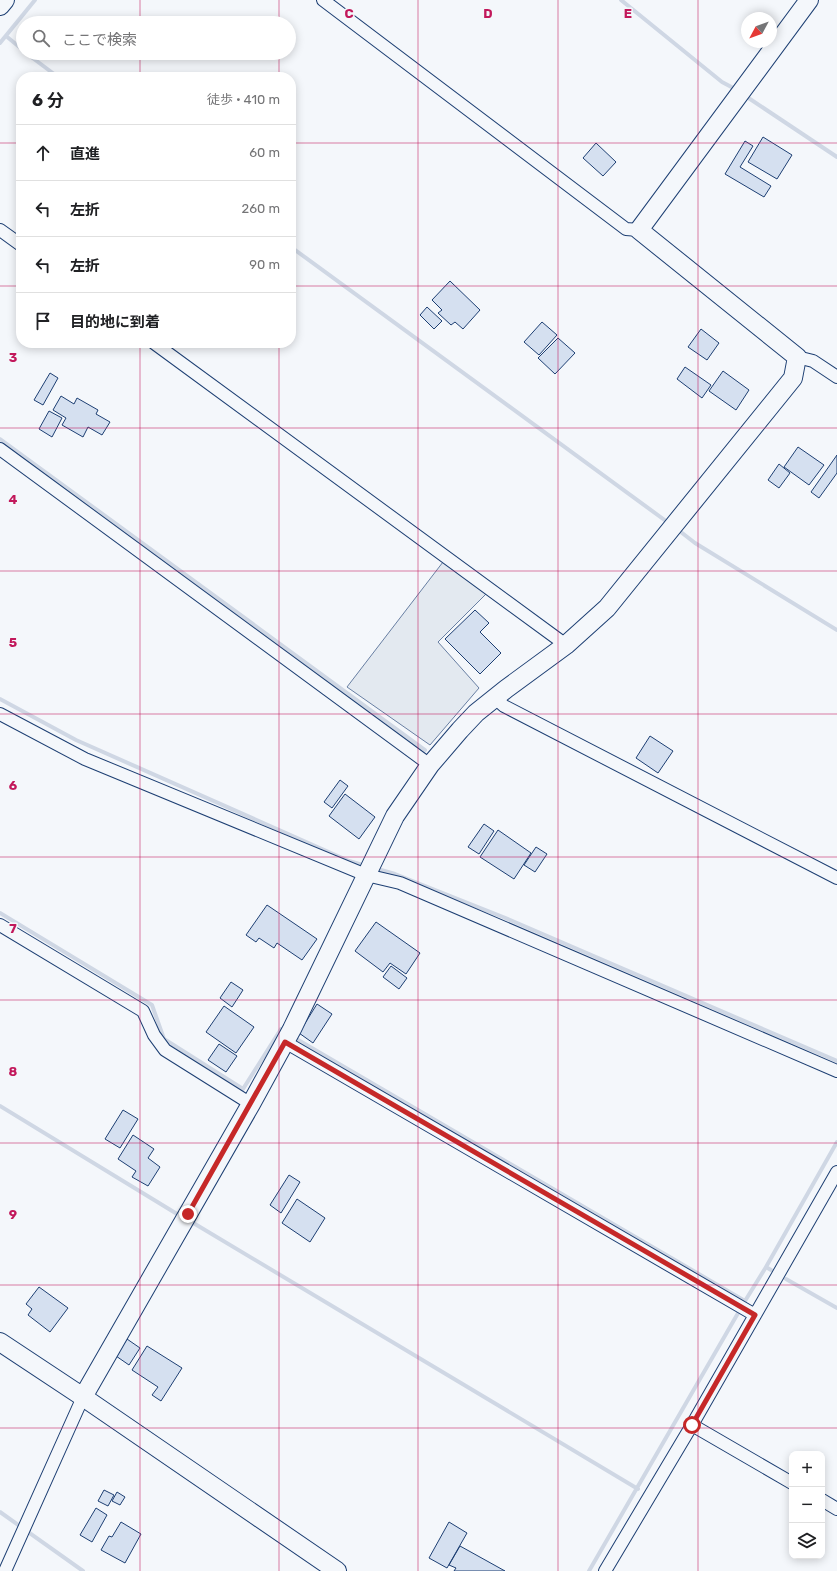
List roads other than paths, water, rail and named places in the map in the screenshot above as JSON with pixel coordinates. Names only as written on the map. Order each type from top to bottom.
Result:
[{"type":"street","points":[[0,6],[5,0]]},
{"type":"street","points":[[323,0],[626,229],[639,230],[797,357],[812,361],[837,377]]},
{"type":"street","points":[[639,230],[809,0]]},
{"type":"street","points":[[0,230],[16,241]]},
{"type":"street","points":[[161,348],[566,645]]},
{"type":"street","points":[[5,1571],[84,1398],[288,1037],[395,816],[430,765],[476,713],[566,645],[607,608],[793,378],[797,357]]},
{"type":"street","points":[[0,449],[430,765]]},
{"type":"street","points":[[494,698],[504,706],[837,878]]},
{"type":"street","points":[[0,714],[85,759],[369,869],[837,1071]]},
{"type":"street","points":[[0,925],[143,1011],[154,1035],[165,1050],[251,1104]]},
{"type":"street","points":[[288,1037],[746,1309]]},
{"type":"street","points":[[605,1571],[692,1425],[746,1309],[837,1172]]},
{"type":"street","points":[[0,1342],[337,1571]]},
{"type":"street","points":[[692,1425],[789,1481]]},
{"type":"street","points":[[825,1502],[837,1509]]},
{"type":"waterway","points":[[22,16],[35,0]]},
{"type":"waterway","points":[[621,0],[722,82],[737,90]]},
{"type":"waterway","points":[[0,43],[16,23]]},
{"type":"waterway","points":[[6,36],[16,44]]},
{"type":"waterway","points":[[35,60],[51,72]]},
{"type":"waterway","points":[[744,95],[837,157]]},
{"type":"waterway","points":[[296,251],[670,524]]},
{"type":"waterway","points":[[0,439],[425,750]]},
{"type":"waterway","points":[[677,529],[695,543],[837,630]]},
{"type":"waterway","points":[[0,699],[76,740],[349,861],[366,866]]},
{"type":"waterway","points":[[374,868],[395,874],[503,917],[837,1061]]},
{"type":"waterway","points":[[0,913],[152,1005],[164,1039],[243,1089],[281,1029],[285,1032]]},
{"type":"waterway","points":[[293,1037],[745,1301],[766,1267],[771,1270]]},
{"type":"waterway","points":[[0,1106],[182,1217]]},
{"type":"waterway","points":[[766,1267],[837,1142]]},
{"type":"waterway","points":[[190,1221],[638,1489]]},
{"type":"waterway","points":[[786,1279],[837,1308]]},
{"type":"waterway","points":[[589,1571],[741,1308]]},
{"type":"waterway","points":[[0,1512],[83,1571]]}]
